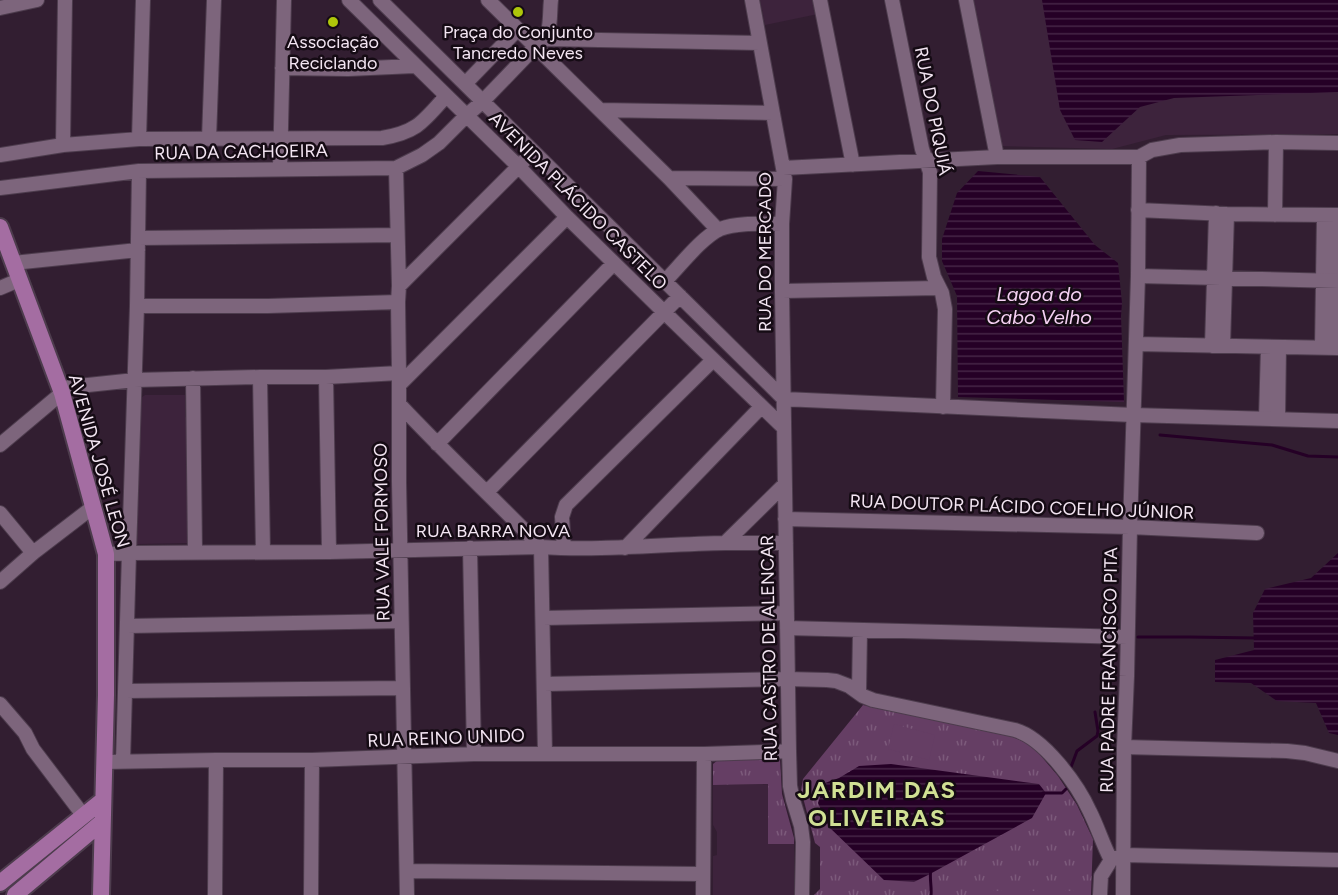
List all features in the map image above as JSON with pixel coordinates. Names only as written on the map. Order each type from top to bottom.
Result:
[{"type":"main road","name":"AVENIDA JOSÉ LEON","points":[[0,226],[62,393],[106,554],[107,632],[101,895]]},
{"type":"main road","points":[[0,883],[103,800]]},
{"type":"main road","points":[[15,895],[102,822]]},
{"type":"street","points":[[0,8],[38,0]]},
{"type":"street","points":[[63,145],[65,0]]},
{"type":"street","points":[[139,139],[143,0]]},
{"type":"street","points":[[209,139],[214,0]]},
{"type":"street","points":[[280,167],[284,0]]},
{"type":"street","name":"AVENIDA PLÁCIDO CASTELO","points":[[349,0],[414,66],[519,166],[663,312],[783,427]]},
{"type":"street","name":"AVENIDA PLÁCIDO CASTELO","points":[[380,0],[783,399]]},
{"type":"street","points":[[488,0],[530,38],[718,230]]},
{"type":"street","points":[[473,93],[530,38],[550,0]]},
{"type":"street","name":"RUA DO MERCADO","points":[[752,0],[784,174],[783,399]]},
{"type":"street","points":[[820,0],[853,165]]},
{"type":"street","name":"RUA DO PIQUIÁ","points":[[892,0],[921,149],[930,172],[929,257],[934,277],[942,293],[945,309],[943,406]]},
{"type":"street","points":[[966,0],[997,157]]},
{"type":"street","points":[[473,93],[530,38],[760,43]]},
{"type":"street","points":[[282,68],[348,69],[414,66]]},
{"type":"street","name":"RUA DA CACHOEIRA","points":[[0,188],[139,171],[280,167],[396,168],[430,151],[440,143],[464,114],[473,93]]},
{"type":"street","name":"RUA DA CACHOEIRA","points":[[0,155],[63,145],[139,139],[280,142],[382,138],[410,131],[448,98]]},
{"type":"street","points":[[600,110],[773,112]]},
{"type":"street","points":[[1275,215],[1276,142]]},
{"type":"street","points":[[669,178],[784,174],[853,165],[925,160],[997,157],[1139,158],[1152,150],[1180,145],[1338,143]]},
{"type":"street","points":[[399,286],[533,151]]},
{"type":"street","name":"RUA PADRE FRANCISCO PITA","points":[[1123,895],[1118,858],[1127,676],[1139,158]]},
{"type":"street","name":"RUA VALE FORMOSO","points":[[396,168],[407,895]]},
{"type":"street","points":[[123,761],[139,171]]},
{"type":"street","points":[[1136,344],[1331,348],[1332,282],[1332,215],[1221,214],[1138,210]]},
{"type":"street","points":[[1218,346],[1221,214]]},
{"type":"street","points":[[0,445],[69,387],[135,380],[193,378],[399,379],[567,217]]},
{"type":"street","points":[[665,281],[706,239],[718,230],[734,226],[782,224]]},
{"type":"street","points":[[13,263],[138,244],[397,235]]},
{"type":"street","points":[[437,444],[615,263]]},
{"type":"street","points":[[1137,276],[1332,282]]},
{"type":"street","points":[[0,288],[19,280]]},
{"type":"street","points":[[782,291],[938,288]]},
{"type":"street","points":[[487,492],[680,296]]},
{"type":"street","points":[[137,306],[268,306],[398,302]]},
{"type":"street","points":[[1272,418],[1273,347]]},
{"type":"street","points":[[564,548],[562,517],[566,505],[717,364],[736,352]]},
{"type":"street","points":[[260,377],[263,552]]},
{"type":"street","points":[[326,377],[329,552]]},
{"type":"street","points":[[193,378],[195,552]]},
{"type":"street","points":[[783,399],[1133,415],[1338,421]]},
{"type":"street","name":"RUA CASTRO DE ALENCAR","points":[[783,399],[790,786],[803,842],[802,895]]},
{"type":"street","points":[[400,405],[541,547],[545,754]]},
{"type":"street","points":[[625,548],[761,407]]},
{"type":"street","points":[[725,543],[785,484]]},
{"type":"street","points":[[0,582],[93,507]]},
{"type":"street","points":[[0,513],[33,554]]},
{"type":"street","name":"RUA DOUTOR PLÁCIDO COELHO JÚNIOR","points":[[785,519],[1257,532]]},
{"type":"street","name":"RUA BARRA NOVA","points":[[106,554],[541,547],[625,548],[725,543],[786,543]]},
{"type":"street","points":[[470,549],[474,754]]},
{"type":"street","points":[[543,618],[787,613]]},
{"type":"street","points":[[127,626],[402,621]]},
{"type":"street","points":[[787,628],[1127,637]]},
{"type":"street","points":[[859,693],[860,630]]},
{"type":"street","points":[[544,684],[787,679],[836,681],[849,686],[863,696],[884,703],[1021,732],[1033,738],[1068,776],[1092,814],[1106,850],[1118,858],[1338,860]]},
{"type":"street","points":[[124,691],[403,688]]},
{"type":"street","points":[[0,704],[25,734],[33,749],[83,815]]},
{"type":"street","points":[[1124,747],[1287,751],[1338,761]]},
{"type":"street","name":"RUA REINO UNIDO","points":[[104,762],[405,758],[474,754],[704,754],[789,751]]},
{"type":"street","points":[[703,895],[704,754]]},
{"type":"street","points":[[215,895],[216,760]]},
{"type":"street","points":[[311,895],[312,760]]},
{"type":"street","name":"RUA PADRE FRANCISCO PITA","points":[[1100,895],[1101,876],[1118,858]]},
{"type":"street","points":[[407,871],[703,874]]},
{"type":"shaded area","points":[[760,0],[815,0],[818,14],[765,25]]},
{"type":"shaded area","points":[[973,0],[1338,0],[1338,134],[1166,135],[1112,149],[998,146]]},
{"type":"shaded area","points":[[145,395],[185,395],[185,417],[188,418],[188,543],[137,544],[140,400]]},
{"type":"shaded area","points":[[769,784],[768,843],[794,844],[794,895],[713,895],[713,856],[717,855],[717,832],[713,825],[713,785]]},
{"type":"green space","points":[[863,705],[1013,737],[1035,749],[1058,776],[1077,805],[1093,839],[1091,895],[814,895],[820,889],[820,847],[815,843],[801,790],[803,779]]},
{"type":"green space","points":[[894,724],[935,735],[929,760],[888,749]]},
{"type":"green space","points":[[780,759],[782,794],[794,844],[768,844],[768,784],[713,785],[713,764],[718,760]]},
{"type":"green space","points":[[972,891],[1081,891],[1081,895],[972,895]]},
{"type":"water","points":[[1042,0],[1338,0],[1338,92],[1174,98],[1140,107],[1102,142],[1075,140],[1060,110]]},
{"type":"water","name":"Lagoa do Cabo Velho","points":[[978,171],[1040,177],[1095,245],[1118,263],[1122,303],[1124,402],[958,397],[957,296],[942,261],[942,239],[957,193]]},
{"type":"water","points":[[1338,553],[1338,735],[1329,733],[1316,703],[1277,701],[1251,683],[1215,682],[1215,660],[1254,650],[1253,613],[1265,589],[1311,578]]},
{"type":"water","points":[[891,764],[1039,784],[1046,793],[1032,818],[930,874],[914,882],[884,880],[829,827],[818,803],[825,783],[859,766]]},
{"type":"waterway","points":[[1160,435],[1272,445],[1308,456],[1338,457]]},
{"type":"waterway","points":[[1138,637],[1256,638]]},
{"type":"waterway","points":[[1071,767],[1077,751],[1097,736],[1095,712]]},
{"type":"waterway","points":[[1043,793],[1062,793],[1066,789]]},
{"type":"waterway","points":[[931,870],[931,895]]},
{"type":"place","name":"Praça do Conjunto Tancredo Neves","points":[[518,12]]},
{"type":"place","name":"Associação Reciclando","points":[[333,22]]},
{"type":"district","name":"JARDIM DAS OLIVEIRAS","points":[[877,804]]}]
